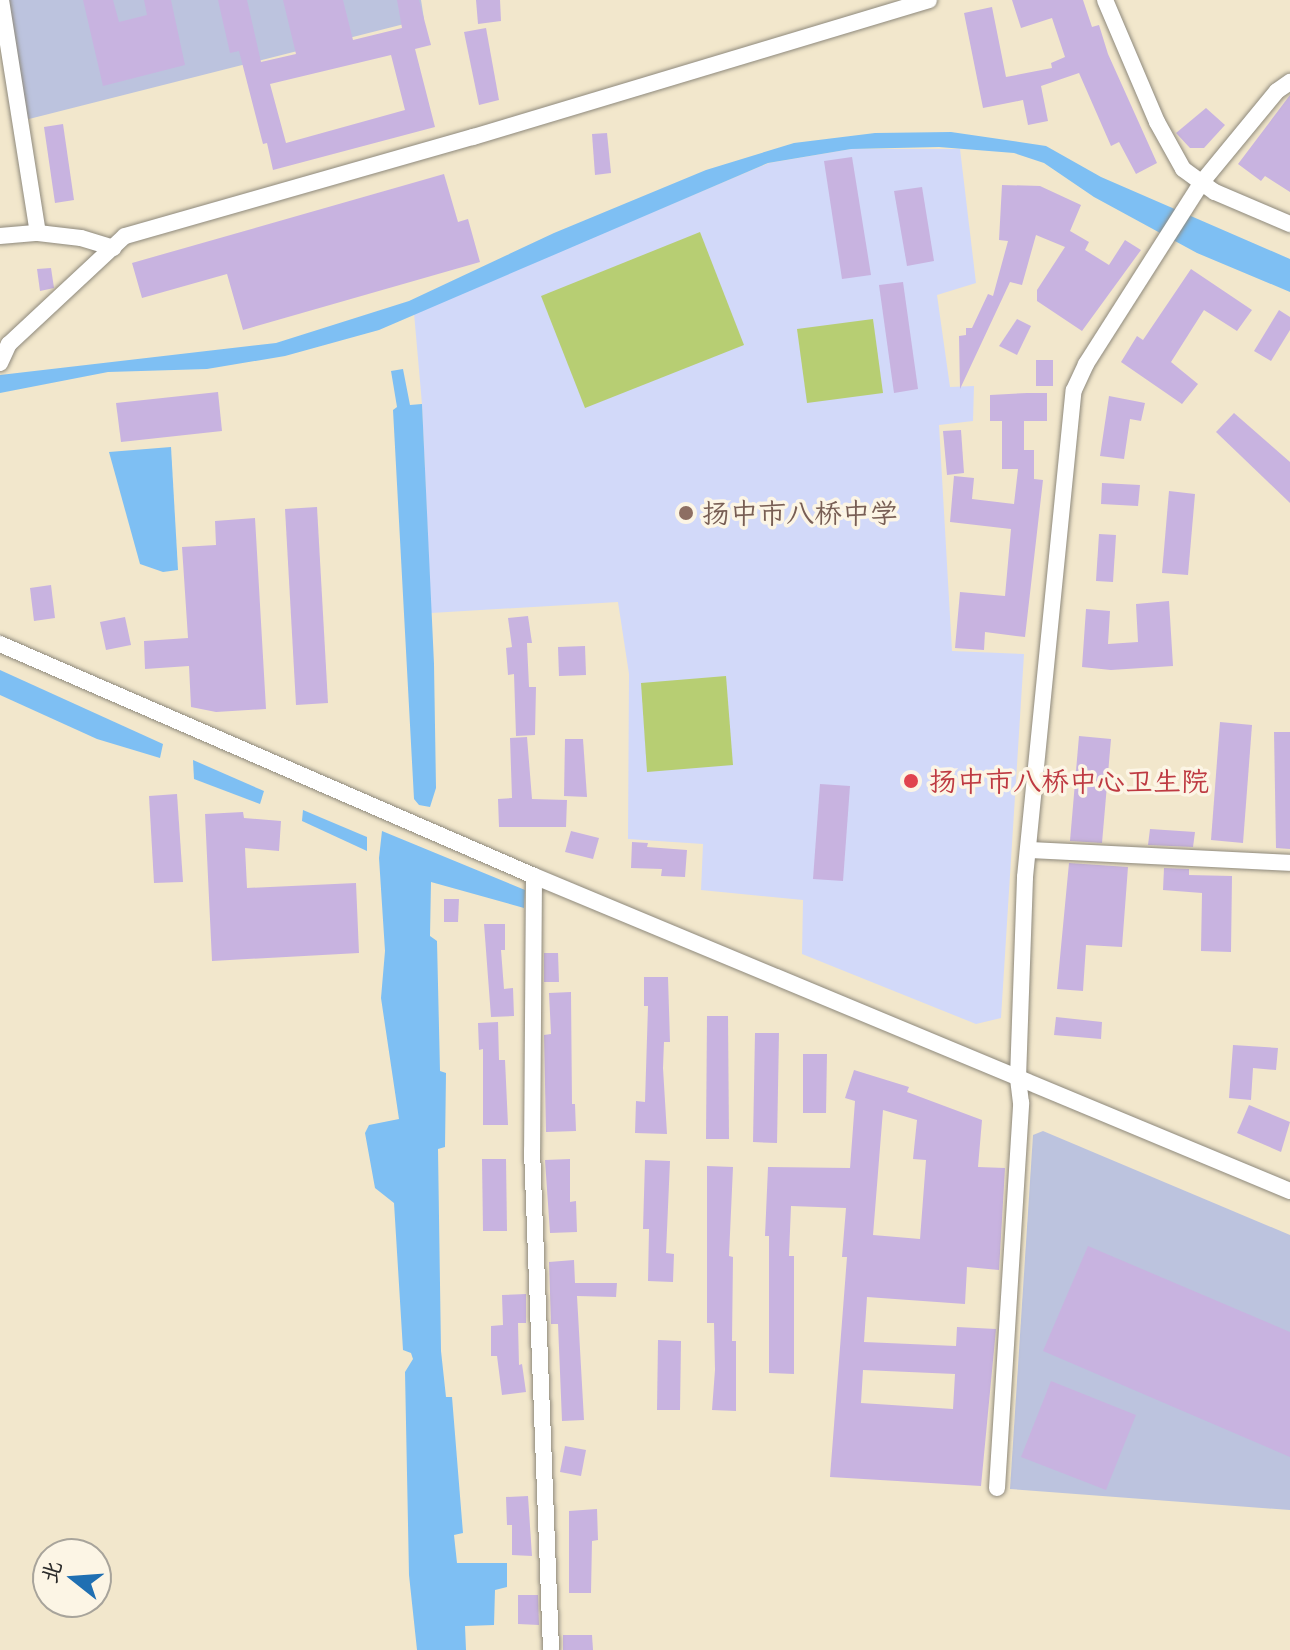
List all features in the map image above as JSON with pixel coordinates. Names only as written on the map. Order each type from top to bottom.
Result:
[{"type":"street","points":[[1,0],[38,233]]},
{"type":"street","points":[[0,363],[9,344],[125,236],[473,137],[929,0]]},
{"type":"street","points":[[1105,0],[1157,122],[1183,169],[1215,192],[1290,224]]},
{"type":"street","points":[[997,1488],[1021,1103],[1018,1078],[1028,850],[1074,390],[1202,182],[1277,91],[1290,82]]},
{"type":"street","points":[[0,236],[38,233],[81,238],[114,248]]},
{"type":"street","points":[[0,644],[534,876],[1290,1191]]},
{"type":"street","points":[[1028,850],[1290,863]]},
{"type":"street","points":[[534,876],[532,1150],[551,1650]]},
{"type":"shaded area","points":[[5,0],[421,0],[424,19],[29,119],[22,114]]},
{"type":"shaded area","name":"扬中市八桥中学","points":[[851,149],[960,149],[976,283],[937,295],[950,387],[974,386],[973,421],[939,425],[952,651],[1024,654],[1001,1018],[976,1024],[802,954],[803,900],[701,890],[703,844],[628,839],[629,674],[618,602],[431,613],[422,404],[414,313],[769,163]]},
{"type":"shaded area","points":[[1043,1131],[1290,1235],[1290,1510],[1010,1489],[1033,1135]]},
{"type":"green space","points":[[700,232],[744,345],[585,408],[541,296]]},
{"type":"green space","points":[[873,319],[883,393],[807,403],[797,329]]},
{"type":"green space","points":[[726,676],[733,765],[647,772],[641,683]]},
{"type":"water","points":[[951,132],[1046,146],[1101,177],[1290,259],[1290,292],[1197,253],[1094,197],[1044,163],[1014,153],[939,147],[851,149],[768,163],[379,330],[285,356],[207,369],[108,372],[0,393],[0,375],[276,343],[409,301],[554,233],[706,170],[794,143],[875,133]]},
{"type":"water","points":[[403,369],[410,405],[422,404],[434,664],[436,788],[430,807],[419,805],[414,799],[393,410],[397,407],[391,371]]},
{"type":"water","points":[[171,447],[178,570],[163,572],[140,564],[109,452]]},
{"type":"water","points":[[0,670],[163,744],[160,758],[97,739],[0,695]]},
{"type":"water","points":[[193,760],[264,791],[260,804],[194,779]]},
{"type":"water","points":[[303,810],[367,837],[367,851],[302,821]]},
{"type":"water","points":[[382,831],[525,890],[524,908],[431,882],[430,936],[437,941],[440,1071],[446,1073],[445,1147],[438,1149],[441,1351],[446,1397],[452,1397],[463,1533],[454,1535],[457,1563],[507,1563],[507,1587],[495,1590],[494,1625],[465,1626],[466,1650],[417,1650],[409,1575],[405,1372],[413,1359],[411,1353],[403,1350],[394,1203],[375,1188],[365,1133],[369,1125],[399,1119],[381,998],[385,951],[379,858]]},
{"type":"building","points":[[83,0],[113,0],[119,22],[147,15],[144,0],[171,0],[185,65],[103,86]]},
{"type":"building","points":[[218,0],[247,0],[261,62],[296,54],[283,0],[343,0],[353,40],[402,28],[397,0],[419,0],[431,45],[415,49],[435,127],[273,170],[267,143],[263,144],[239,51],[230,53]],"holes":[[[391,55],[405,110],[286,143],[270,84]]]},
{"type":"building","points":[[476,0],[500,0],[501,21],[478,24]]},
{"type":"building","points":[[1012,0],[1083,0],[1092,27],[1099,25],[1108,54],[1157,163],[1136,174],[1119,142],[1111,146],[1079,73],[1041,86],[1048,121],[1028,125],[1023,100],[983,108],[964,13],[992,7],[1006,77],[1052,68],[1051,63],[1065,57],[1052,18],[1021,28]]},
{"type":"building","points":[[486,28],[499,100],[479,105],[464,32]]},
{"type":"building","points":[[1290,95],[1290,192],[1265,176],[1261,181],[1238,164]]},
{"type":"building","points":[[1206,108],[1225,125],[1204,148],[1190,148],[1176,133]]},
{"type":"building","points":[[63,124],[74,200],[55,203],[44,127]]},
{"type":"building","points":[[607,133],[611,173],[595,175],[592,134]]},
{"type":"building","points":[[852,157],[871,275],[842,279],[824,161]]},
{"type":"building","points":[[444,174],[458,222],[468,219],[480,262],[243,330],[227,274],[142,298],[132,263]]},
{"type":"building","points":[[1002,185],[1040,186],[1081,205],[1070,231],[1089,242],[1085,250],[1109,265],[1125,240],[1141,250],[1082,331],[1037,301],[1037,290],[1065,247],[1036,235],[1022,285],[1010,282],[960,389],[959,336],[966,335],[966,328],[972,328],[988,294],[993,296],[1008,241],[999,240]]},
{"type":"building","points":[[922,187],[934,261],[907,266],[894,191]]},
{"type":"building","points":[[51,268],[54,288],[40,291],[37,269]]},
{"type":"building","points":[[1191,269],[1252,310],[1237,331],[1204,310],[1171,362],[1198,384],[1182,404],[1121,362],[1137,336],[1143,340]]},
{"type":"building","points":[[903,282],[918,389],[894,393],[879,285]]},
{"type":"building","points":[[1279,310],[1290,317],[1290,330],[1271,361],[1254,351]]},
{"type":"building","points":[[1017,319],[1031,326],[1017,355],[999,346]]},
{"type":"building","points":[[1036,360],[1053,360],[1053,386],[1036,386]]},
{"type":"building","points":[[218,392],[222,431],[121,442],[116,403]]},
{"type":"building","points":[[1047,393],[1047,421],[1024,421],[1024,450],[1034,450],[1034,479],[1043,480],[1025,637],[985,632],[984,650],[955,648],[960,592],[1005,596],[1011,529],[950,522],[954,476],[974,478],[972,499],[1014,504],[1018,469],[1002,469],[1002,421],[990,421],[990,395]]},
{"type":"building","points":[[1109,396],[1145,403],[1141,421],[1130,419],[1124,459],[1100,456]]},
{"type":"building","points":[[1234,413],[1290,462],[1290,503],[1216,432]]},
{"type":"building","points":[[961,430],[964,473],[947,475],[943,431]]},
{"type":"building","points":[[1102,483],[1140,485],[1138,506],[1101,504]]},
{"type":"building","points":[[1169,491],[1195,494],[1188,575],[1162,573]]},
{"type":"building","points":[[317,507],[328,703],[296,705],[285,509]]},
{"type":"building","points":[[255,518],[266,709],[216,712],[191,707],[189,666],[145,669],[144,641],[188,638],[182,547],[216,545],[215,521]]},
{"type":"building","points":[[1099,534],[1116,535],[1113,582],[1096,581]]},
{"type":"building","points":[[51,585],[55,618],[34,621],[30,588]]},
{"type":"building","points":[[1169,601],[1173,666],[1111,670],[1082,667],[1086,609],[1110,611],[1108,644],[1138,642],[1136,604]]},
{"type":"building","points":[[528,616],[532,643],[527,643],[529,687],[536,687],[535,735],[516,736],[514,674],[508,675],[506,648],[512,647],[508,618]]},
{"type":"building","points":[[125,617],[131,645],[106,650],[100,622]]},
{"type":"building","points":[[585,646],[586,675],[559,676],[558,647]]},
{"type":"building","points":[[1220,722],[1252,725],[1243,843],[1211,840]]},
{"type":"building","points":[[1274,732],[1290,732],[1290,849],[1276,848]]},
{"type":"building","points":[[1079,736],[1111,739],[1102,843],[1070,841]]},
{"type":"building","points":[[527,737],[532,799],[567,800],[566,827],[499,827],[498,799],[512,798],[510,738]]},
{"type":"building","points":[[565,739],[583,739],[587,797],[564,796]]},
{"type":"building","points":[[820,784],[850,786],[843,881],[813,879]]},
{"type":"building","points":[[177,794],[183,882],[154,883],[149,796]]},
{"type":"building","points":[[243,812],[244,818],[281,821],[279,851],[245,848],[247,888],[356,883],[359,953],[212,961],[205,814]]},
{"type":"building","points":[[1150,829],[1195,832],[1193,847],[1148,845]]},
{"type":"building","points":[[571,831],[599,838],[593,859],[565,852]]},
{"type":"building","points":[[632,842],[648,843],[647,847],[687,850],[685,877],[661,876],[662,869],[631,868]]},
{"type":"building","points":[[1069,863],[1128,867],[1122,947],[1086,945],[1083,991],[1057,989]]},
{"type":"building","points":[[1164,868],[1189,869],[1189,875],[1232,876],[1231,952],[1201,951],[1202,893],[1163,890]]},
{"type":"building","points":[[444,899],[459,899],[458,922],[444,922]]},
{"type":"building","points":[[484,924],[505,924],[505,950],[501,950],[504,989],[513,988],[514,1016],[491,1017]]},
{"type":"building","points":[[544,953],[558,953],[559,982],[544,982]]},
{"type":"building","points":[[644,977],[668,977],[670,1042],[664,1042],[663,1068],[667,1134],[635,1133],[636,1101],[645,1102],[648,1006],[644,1006]]},
{"type":"building","points":[[571,992],[572,1104],[575,1104],[576,1131],[546,1132],[544,1035],[551,1034],[549,993]]},
{"type":"building","points":[[707,1016],[728,1016],[729,1139],[706,1139]]},
{"type":"building","points":[[1056,1017],[1102,1022],[1101,1039],[1054,1035]]},
{"type":"building","points":[[498,1022],[499,1060],[505,1060],[508,1125],[483,1125],[483,1049],[479,1050],[478,1023]]},
{"type":"building","points":[[755,1033],[779,1033],[777,1143],[753,1142]]},
{"type":"building","points":[[1233,1045],[1278,1048],[1276,1070],[1253,1068],[1251,1100],[1229,1098]]},
{"type":"building","points":[[803,1054],[827,1054],[826,1113],[803,1113]]},
{"type":"building","points":[[854,1070],[909,1087],[907,1092],[982,1120],[978,1167],[1005,1168],[999,1270],[967,1267],[965,1304],[867,1297],[864,1342],[956,1346],[957,1327],[996,1329],[981,1486],[830,1477],[847,1257],[842,1257],[846,1208],[791,1206],[789,1256],[794,1256],[794,1374],[769,1373],[769,1236],[765,1236],[768,1167],[850,1168],[855,1101],[845,1098]],"holes":[[[883,1110],[917,1120],[913,1159],[926,1160],[920,1239],[873,1235]],[[863,1370],[955,1374],[953,1409],[861,1403]]]},
{"type":"building","points":[[1249,1105],[1290,1122],[1281,1152],[1237,1133]]},
{"type":"building","points":[[482,1159],[506,1159],[507,1231],[483,1231]]},
{"type":"building","points":[[570,1159],[570,1202],[576,1201],[577,1232],[550,1233],[545,1160]]},
{"type":"building","points":[[645,1160],[670,1161],[666,1253],[674,1254],[673,1282],[648,1281],[649,1229],[643,1229]]},
{"type":"building","points":[[707,1166],[733,1167],[729,1256],[733,1257],[732,1341],[736,1341],[736,1411],[712,1410],[715,1370],[714,1323],[707,1323]]},
{"type":"building","points":[[1088,1246],[1290,1332],[1290,1457],[1043,1351]]},
{"type":"building","points":[[574,1260],[575,1283],[617,1283],[616,1297],[577,1296],[584,1420],[562,1421],[558,1324],[551,1324],[549,1262]]},
{"type":"building","points":[[526,1294],[526,1323],[518,1323],[519,1365],[522,1364],[526,1392],[502,1395],[497,1356],[491,1356],[491,1326],[503,1325],[502,1295]]},
{"type":"building","points":[[658,1340],[681,1341],[680,1410],[657,1410]]},
{"type":"building","points":[[1051,1381],[1136,1415],[1106,1490],[1021,1457]]},
{"type":"building","points":[[565,1446],[586,1450],[581,1476],[560,1472]]},
{"type":"building","points":[[528,1496],[532,1556],[512,1555],[512,1525],[507,1525],[506,1497]]},
{"type":"building","points":[[597,1509],[598,1540],[592,1541],[591,1593],[569,1593],[569,1511]]},
{"type":"building","points":[[518,1595],[538,1595],[539,1625],[518,1624]]},
{"type":"building","points":[[563,1635],[592,1635],[593,1650],[563,1650]]},
{"type":"place","name":"扬中市八桥中学","points":[[686,513]]},
{"type":"place","name":"扬中市八桥中心卫生院","points":[[911,781]]}]
